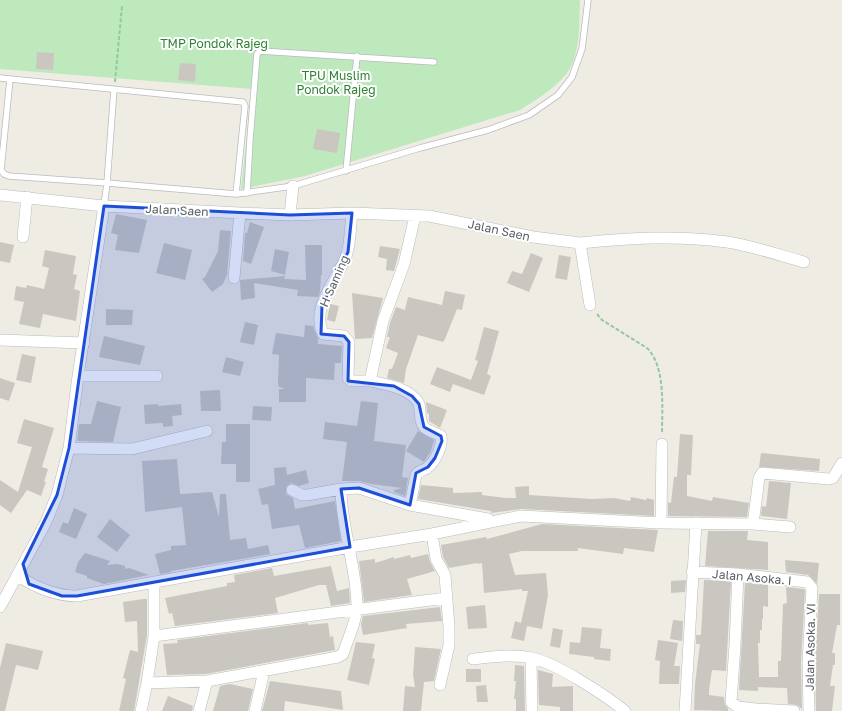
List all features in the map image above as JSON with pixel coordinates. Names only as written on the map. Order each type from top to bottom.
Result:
[{"type":"street","points":[[290,213],[293,188]]},
{"type":"street","name":"Jalan Saen","points":[[0,195],[104,206],[240,213],[352,213],[429,216],[533,237],[580,243],[638,238],[685,238],[729,242],[804,262]]},
{"type":"street","points":[[23,237],[27,197]]},
{"type":"street","points":[[0,607],[46,522],[57,495],[69,448],[78,376],[104,206]]},
{"type":"street","points":[[234,278],[240,213]]},
{"type":"street","name":"H Saming","points":[[352,213],[348,252],[322,306],[320,329],[323,334],[344,336],[349,342],[348,378],[351,381],[370,381],[394,386],[412,396],[419,404],[424,427],[441,436],[442,442],[435,458],[428,467],[418,472],[416,475],[410,505]]},
{"type":"street","points":[[370,381],[383,321],[404,264],[415,216]]},
{"type":"street","points":[[580,243],[590,305]]},
{"type":"street","points":[[0,340],[84,343]]},
{"type":"street","points":[[78,376],[157,376]]},
{"type":"street","points":[[69,448],[132,449],[207,431]]},
{"type":"street","points":[[661,523],[662,444]]},
{"type":"street","points":[[753,524],[759,478],[762,473],[830,479],[833,478],[842,463]]},
{"type":"street","points":[[292,490],[302,495],[306,495],[341,489],[359,488],[410,505],[494,520]]},
{"type":"street","points":[[147,683],[207,681],[338,657],[343,654],[357,608],[350,547],[341,502],[341,489]]},
{"type":"street","points":[[18,576],[29,584],[62,596],[77,596],[350,547],[432,534],[494,520],[521,516],[661,523],[753,524],[790,527]]},
{"type":"street","points":[[685,711],[690,653],[692,572],[696,523]]},
{"type":"street","points":[[432,534],[436,559],[446,575],[449,645],[440,685]]},
{"type":"street","points":[[24,564],[29,584]]},
{"type":"street","name":"Jalan Asoka. I","points":[[692,572],[738,574],[807,582],[810,584]]},
{"type":"street","points":[[738,574],[731,702],[738,707],[756,710],[794,711]]},
{"type":"street","points":[[141,711],[154,636],[154,582]]},
{"type":"street","name":"Jalan Asoka. VI","points":[[809,711],[808,663],[812,588],[810,584]]},
{"type":"street","points":[[154,636],[357,608],[446,598]]},
{"type":"street","points":[[473,660],[494,656],[531,658],[545,662],[609,698],[625,711]]},
{"type":"street","points":[[531,658],[532,711]]},
{"type":"street","points":[[255,711],[264,671]]},
{"type":"street","points":[[199,711],[207,681]]},
{"type":"lane","points":[[10,79],[1,170],[4,174],[106,184],[236,194],[293,188],[420,148],[488,130],[529,115],[558,95],[572,77],[582,49],[588,0]]},
{"type":"lane","points":[[247,193],[257,54],[260,51],[434,62]]},
{"type":"lane","points":[[346,171],[357,56]]},
{"type":"lane","points":[[0,78],[243,102],[245,106],[236,194]]},
{"type":"lane","points":[[104,206],[114,89]]},
{"type":"path","points":[[114,89],[122,6]]},
{"type":"path","points":[[590,305],[602,320],[647,348],[653,354],[662,386],[662,444]]},
{"type":"highlighted area","points":[[104,206],[290,215],[352,213],[348,252],[322,306],[321,334],[344,336],[349,342],[348,381],[394,386],[412,396],[419,404],[424,427],[441,436],[442,441],[435,458],[428,467],[416,473],[410,505],[359,488],[341,489],[350,547],[77,596],[62,596],[29,584],[23,564],[57,495],[69,448]]},
{"type":"green space","name":"TPU Muslim Pondok Rajeg","points":[[0,0],[580,0],[576,54],[569,70],[553,87],[520,110],[305,176],[241,189],[252,89],[0,69]]},
{"type":"building","points":[[37,52],[54,53],[53,70],[36,69]]},
{"type":"building","points":[[180,63],[196,64],[195,82],[178,80]]},
{"type":"building","points":[[317,129],[340,133],[337,153],[313,149]]},
{"type":"building","points":[[116,214],[147,220],[139,253],[115,250],[118,235],[111,233]]},
{"type":"building","points":[[250,222],[264,227],[251,264],[243,261],[245,233],[247,233]]},
{"type":"building","points":[[220,230],[231,231],[227,275],[223,284],[212,292],[202,279],[205,277],[218,251]]},
{"type":"building","points":[[0,242],[14,245],[10,263],[0,261]]},
{"type":"building","points":[[164,243],[192,250],[185,280],[156,273]]},
{"type":"building","points":[[305,245],[322,245],[322,275],[318,297],[297,296],[298,290],[254,283],[255,298],[241,300],[240,280],[285,276],[284,279],[306,280]]},
{"type":"building","points":[[380,246],[400,249],[394,271],[386,270],[387,259],[378,257]]},
{"type":"building","points":[[275,249],[289,252],[285,275],[271,271]]},
{"type":"building","points":[[45,250],[76,256],[73,274],[77,275],[74,289],[80,291],[76,321],[43,314],[40,328],[19,324],[24,302],[14,300],[16,286],[26,288],[27,285],[44,289],[49,268],[42,266]]},
{"type":"building","points":[[531,253],[543,258],[529,292],[507,283],[512,271],[522,274]]},
{"type":"building","points":[[559,255],[571,257],[567,280],[555,278]]},
{"type":"building","points":[[445,291],[465,295],[462,310],[457,309],[443,342],[418,335],[406,369],[404,383],[387,378],[389,369],[392,369],[398,353],[386,348],[390,337],[387,337],[390,323],[396,307],[405,310],[408,297],[442,305]]},
{"type":"building","points":[[352,293],[383,298],[372,338],[355,339]]},
{"type":"building","points":[[330,304],[339,306],[335,322],[327,320]]},
{"type":"building","points":[[106,309],[133,310],[132,325],[106,325]]},
{"type":"building","points":[[245,322],[258,325],[254,345],[240,342]]},
{"type":"building","points":[[305,325],[313,326],[318,339],[318,344],[342,346],[341,363],[335,363],[334,380],[306,378],[306,402],[279,402],[279,389],[285,389],[279,387],[278,384],[279,355],[272,354],[276,333],[304,337]]},
{"type":"building","points":[[484,327],[499,331],[487,374],[491,376],[484,395],[453,384],[450,392],[430,384],[437,367],[471,380],[478,361],[475,360]]},
{"type":"building","points":[[104,336],[145,346],[140,365],[99,357]]},
{"type":"building","points":[[22,354],[36,357],[31,383],[16,380]]},
{"type":"building","points":[[226,357],[244,362],[240,376],[222,372]]},
{"type":"building","points":[[0,378],[15,383],[9,401],[0,398]]},
{"type":"building","points":[[220,390],[221,411],[201,411],[200,391]]},
{"type":"building","points":[[97,401],[121,407],[113,442],[77,441],[79,424],[91,424]]},
{"type":"building","points":[[361,401],[378,403],[374,441],[406,445],[402,477],[408,478],[405,496],[394,492],[394,490],[402,488],[359,481],[342,481],[347,442],[323,439],[325,422],[357,426]]},
{"type":"building","points":[[426,402],[447,410],[440,428],[429,421]]},
{"type":"building","points":[[158,404],[158,406],[181,404],[182,415],[172,416],[173,426],[163,427],[163,423],[145,424],[144,405]]},
{"type":"building","points":[[253,406],[272,407],[271,421],[252,420]]},
{"type":"building","points":[[24,419],[54,428],[42,467],[48,469],[44,482],[46,482],[41,496],[27,490],[11,513],[0,505],[0,480],[18,492],[32,447],[17,443]]},
{"type":"building","points":[[226,424],[250,424],[250,482],[236,482],[236,464],[221,464],[222,442],[226,442]]},
{"type":"building","points":[[418,431],[434,440],[431,451],[424,462],[406,451]]},
{"type":"building","points":[[680,434],[693,435],[691,475],[687,475],[687,496],[712,501],[713,497],[749,503],[747,517],[668,516],[668,502],[671,503],[674,477],[677,477]]},
{"type":"building","points":[[761,453],[820,459],[819,471],[759,467]]},
{"type":"building","points":[[177,459],[180,494],[212,492],[219,517],[220,494],[226,494],[230,540],[246,538],[248,549],[268,545],[270,554],[160,574],[155,554],[171,550],[171,546],[186,545],[182,507],[145,512],[142,461]]},
{"type":"building","points":[[286,467],[287,475],[306,470],[309,483],[299,486],[291,483],[286,487],[286,494],[293,498],[295,509],[335,501],[341,541],[305,548],[299,525],[272,529],[268,504],[262,505],[258,489],[275,485],[274,468]]},
{"type":"building","points":[[769,481],[791,483],[787,519],[761,516],[762,506],[766,507]]},
{"type":"building","points":[[421,485],[453,488],[453,493],[482,492],[482,495],[506,498],[516,498],[515,487],[529,486],[529,495],[592,499],[614,498],[630,501],[631,497],[646,500],[647,498],[654,500],[654,516],[521,509],[491,513],[491,511],[418,499]]},
{"type":"building","points":[[74,508],[87,514],[76,539],[59,532],[63,522],[68,524]]},
{"type":"building","points":[[110,519],[130,535],[117,552],[97,537]]},
{"type":"building","points":[[542,524],[658,530],[654,552],[624,548],[623,554],[578,548],[578,551],[522,551],[509,554],[515,575],[546,573],[548,595],[542,629],[527,626],[524,641],[511,638],[515,621],[521,623],[528,591],[522,591],[522,589],[484,593],[482,563],[449,568],[443,557],[441,545],[486,537],[487,539]]},
{"type":"building","points":[[708,531],[748,531],[747,540],[768,542],[768,570],[705,566]]},
{"type":"building","points":[[85,553],[110,561],[107,565],[118,564],[125,566],[125,569],[129,568],[149,575],[104,584],[75,572],[78,562]]},
{"type":"building","points":[[428,554],[435,571],[407,579],[412,595],[364,602],[359,561],[375,559],[375,563],[394,557],[394,559],[410,555],[411,558]]},
{"type":"building","points":[[785,560],[819,563],[817,584],[808,575],[786,572]]},
{"type":"building","points":[[331,566],[337,591],[349,588],[350,603],[331,606],[326,585],[319,585],[275,598],[278,613],[175,626],[172,613],[169,614],[165,598],[227,586],[227,583],[235,582],[234,575],[272,568],[274,576]]},
{"type":"building","points":[[686,580],[685,592],[671,593],[671,581]]},
{"type":"building","points":[[704,580],[731,581],[726,671],[712,670],[709,690],[709,695],[724,697],[725,705],[728,708],[728,711],[694,710],[695,684],[700,644],[696,644],[696,635],[701,635]]},
{"type":"building","points":[[745,582],[768,585],[768,607],[763,606],[762,630],[760,630],[760,643],[758,643],[759,677],[778,677],[778,661],[781,661],[783,604],[787,603],[786,587],[805,590],[801,663],[802,709],[797,705],[788,704],[787,688],[758,687],[758,691],[739,690]]},
{"type":"building","points":[[819,594],[840,594],[840,625],[837,625],[832,653],[835,653],[835,665],[833,665],[830,686],[835,686],[832,711],[816,711],[815,663]]},
{"type":"building","points":[[147,599],[147,635],[134,711],[119,711],[126,679],[123,678],[130,650],[138,652],[137,621],[125,622],[123,602]]},
{"type":"building","points":[[485,605],[487,628],[468,629],[466,607]]},
{"type":"building","points":[[440,607],[442,621],[406,624],[407,628],[363,635],[361,624],[363,616]]},
{"type":"building","points":[[673,620],[683,621],[682,643],[682,641],[670,639]]},
{"type":"building","points":[[308,623],[308,625],[328,623],[330,637],[333,636],[335,650],[206,674],[167,675],[163,644],[178,643],[177,640]]},
{"type":"building","points":[[582,627],[602,629],[600,648],[611,649],[610,661],[594,659],[594,657],[569,654],[570,642],[580,643]]},
{"type":"building","points":[[553,628],[563,630],[560,648],[550,646]]},
{"type":"building","points":[[658,640],[678,643],[674,666],[680,666],[679,684],[659,684],[660,661],[655,660]]},
{"type":"building","points":[[356,642],[375,644],[372,658],[375,659],[369,685],[347,680]]},
{"type":"building","points":[[6,643],[43,651],[38,670],[16,665],[5,711],[0,711],[0,668]]},
{"type":"building","points":[[415,647],[441,649],[434,681],[424,682],[421,711],[403,711],[405,686],[415,687],[413,675]]},
{"type":"building","points":[[515,665],[524,666],[525,711],[516,711],[516,699],[514,699],[516,681],[514,681]]},
{"type":"building","points":[[466,669],[481,669],[481,682],[466,682]]},
{"type":"building","points":[[538,670],[553,674],[552,687],[573,686],[573,711],[560,711],[560,707],[539,705]]},
{"type":"building","points":[[270,681],[341,691],[343,710],[285,701],[284,711],[262,711]]},
{"type":"building","points":[[230,684],[253,689],[248,711],[213,711],[220,686]]},
{"type":"building","points":[[486,685],[488,702],[477,702],[476,686]]},
{"type":"building","points":[[168,696],[193,706],[192,711],[162,711]]},
{"type":"park label","name":"TMP Pondok Rajeg","points":[[214,43]]}]
